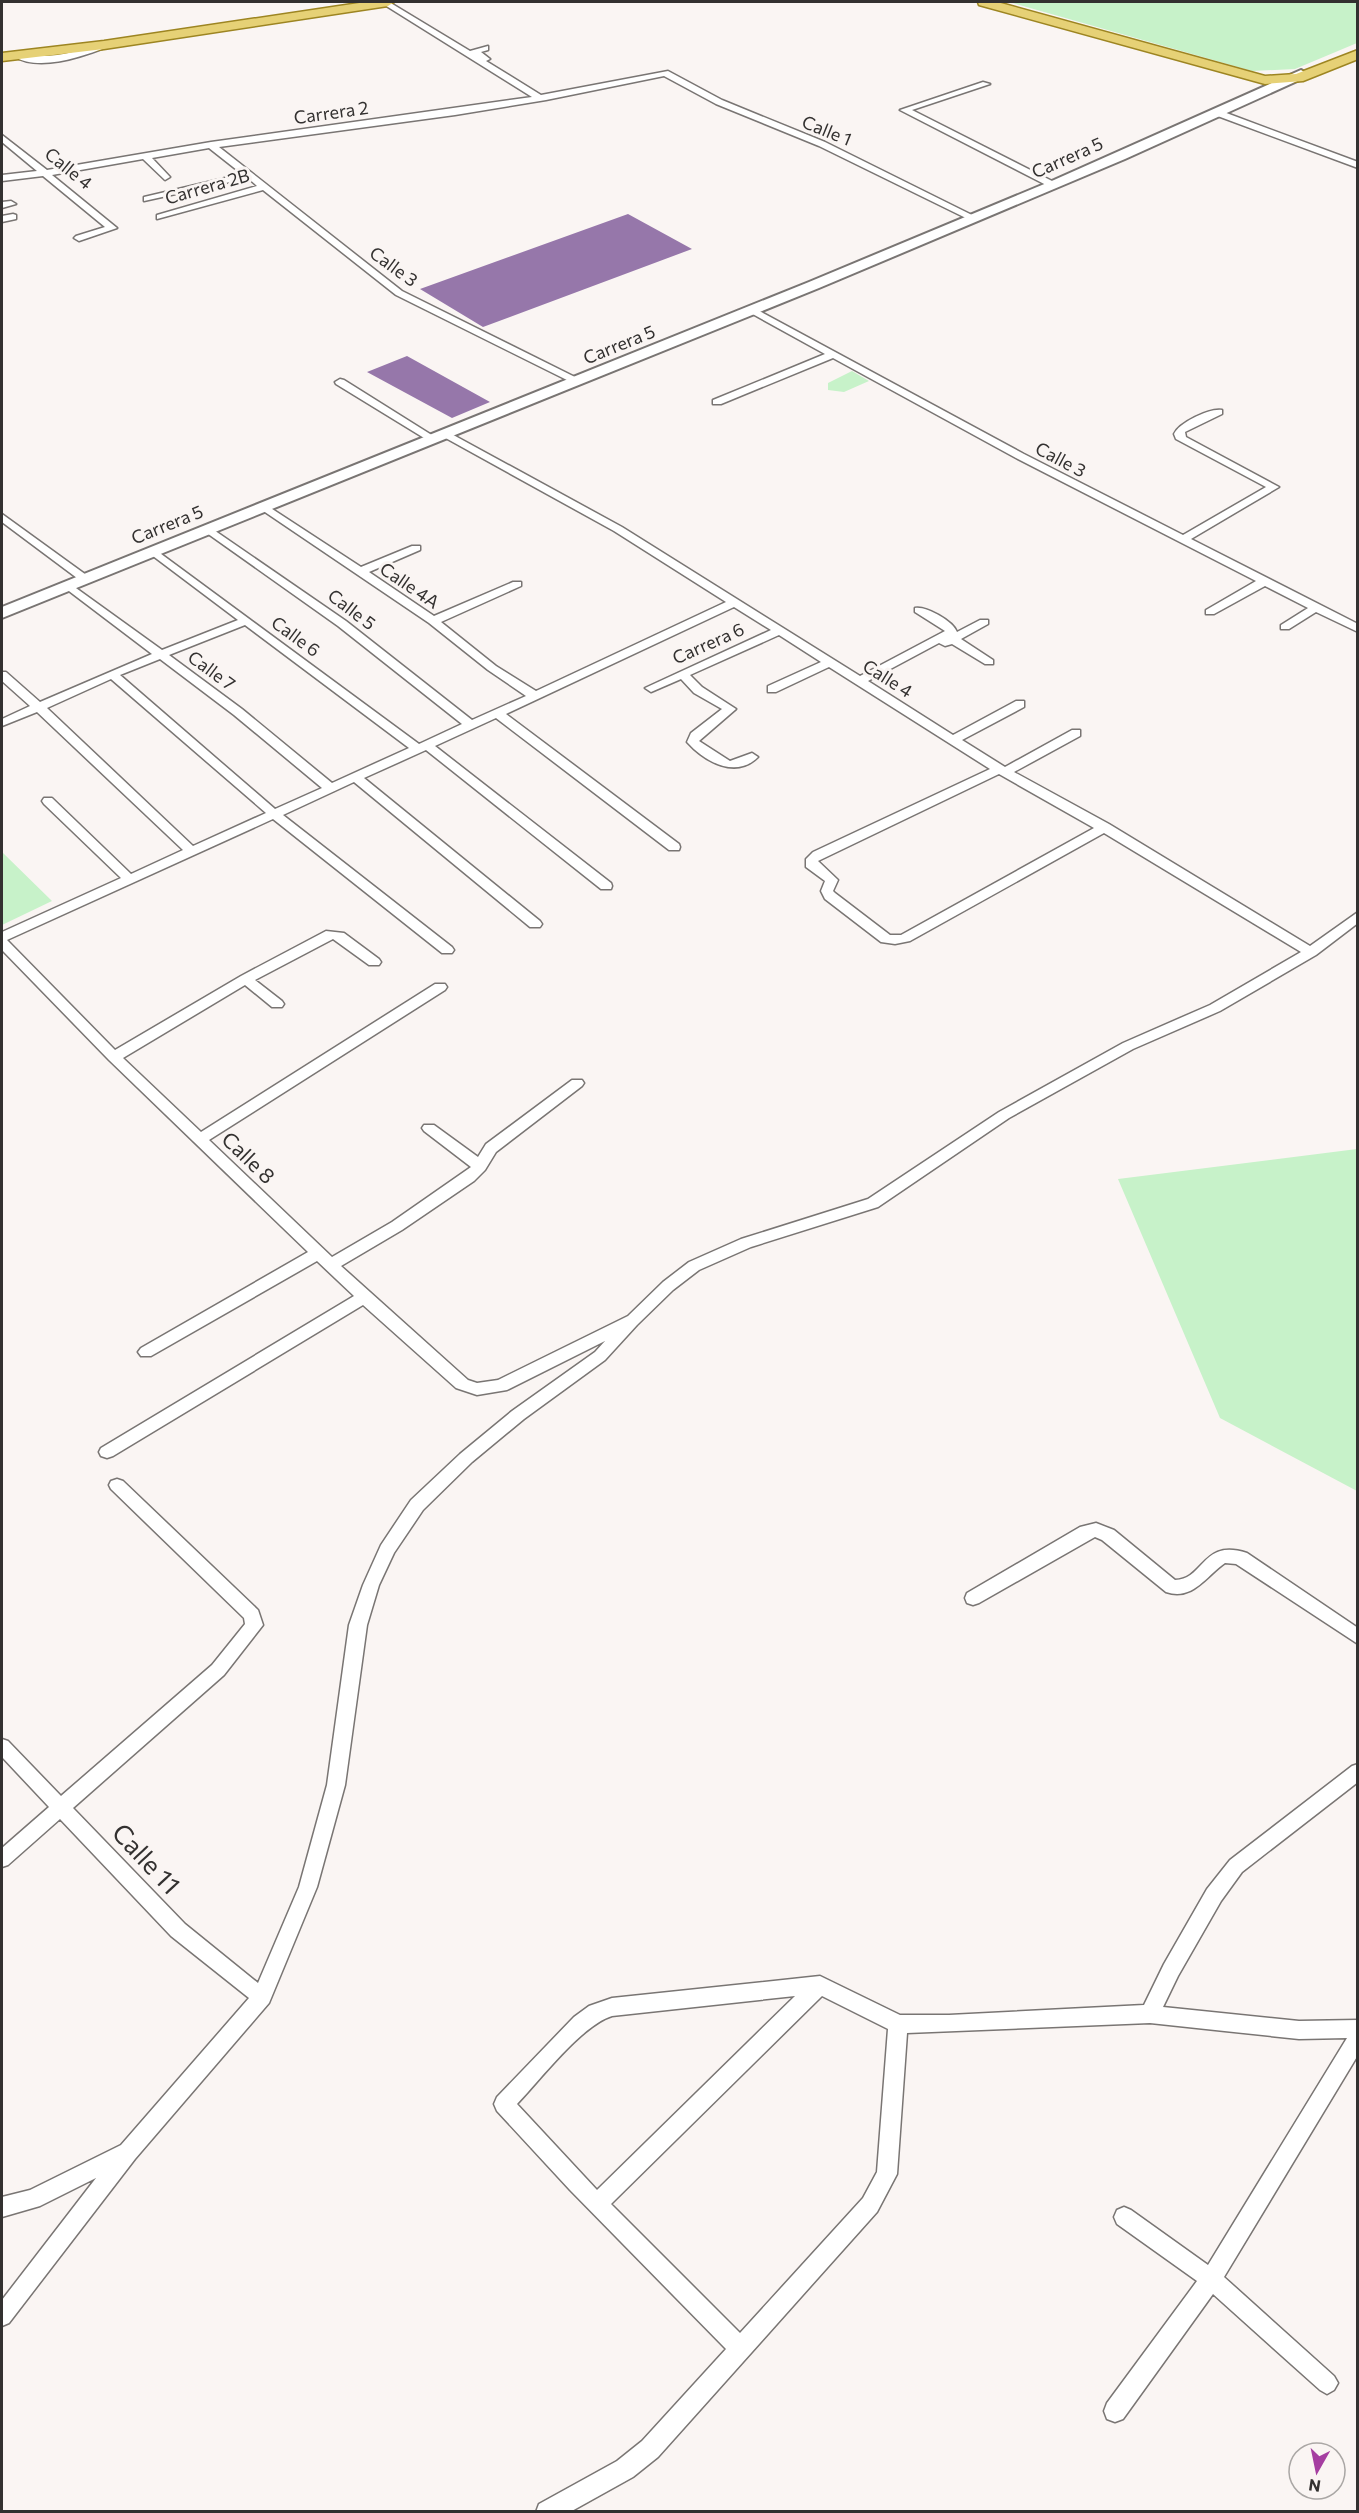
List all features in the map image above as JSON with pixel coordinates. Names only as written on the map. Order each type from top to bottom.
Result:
[{"type":"main road","points":[[2,57],[104,45],[386,2]]},
{"type":"main road","points":[[984,2],[1255,78],[1287,80],[1298,78],[1358,54]]},
{"type":"main road","points":[[1205,63],[1268,76],[1301,74],[1358,54]]},
{"type":"main road","name":"Carrera 5","points":[[1246,100],[1292,85],[1358,54]]},
{"type":"main road","name":"Carrera 5","points":[[2,613],[975,219],[1301,74]]},
{"type":"main road","points":[[1255,78],[1270,88]]},
{"type":"street","points":[[386,2],[543,97]]},
{"type":"street","points":[[17,56],[64,59],[104,45]]},
{"type":"street","points":[[486,48],[474,51],[543,97]]},
{"type":"street","name":"Carrera 2","points":[[2,178],[47,173],[211,145],[455,112],[665,73]]},
{"type":"street","name":"Calle 1","points":[[665,73],[719,102],[822,144],[975,219]]},
{"type":"street","points":[[987,84],[904,110],[1053,184]]},
{"type":"street","points":[[1218,112],[1358,165]]},
{"type":"street","name":"Calle 4","points":[[2,138],[112,228],[79,238]]},
{"type":"street","name":"Calle 3","points":[[211,145],[399,293],[577,382]]},
{"type":"street","points":[[146,157],[165,177]]},
{"type":"street","points":[[147,199],[250,176]]},
{"type":"street","name":"Carrera 2B","points":[[160,217],[263,188]]},
{"type":"street","points":[[2,219],[13,217]]},
{"type":"street","name":"Calle 3","points":[[752,310],[1020,456],[1358,629]]},
{"type":"street","points":[[717,402],[834,354]]},
{"type":"street","name":"Calle 4","points":[[340,382],[439,437],[618,529],[1002,771],[1105,827],[1311,952]]},
{"type":"street","points":[[1182,540],[1274,487],[1181,438],[1179,434],[1181,430],[1218,412]]},
{"type":"street","name":"Calle 4A","points":[[262,506],[433,621],[492,668],[535,696]]},
{"type":"street","points":[[2,517],[85,579]]},
{"type":"street","name":"Calle 5","points":[[208,529],[294,588],[424,686],[470,726]]},
{"type":"street","points":[[360,572],[416,548]]},
{"type":"street","name":"Calle 6","points":[[153,551],[245,621],[423,747],[606,886]]},
{"type":"street","points":[[1210,612],[1263,582]]},
{"type":"street","points":[[433,621],[518,584]]},
{"type":"street","name":"Calle 7","points":[[69,585],[237,712],[330,788]]},
{"type":"street","points":[[2,937],[190,850],[470,726],[735,602]]},
{"type":"street","points":[[1285,627],[1315,608]]},
{"type":"street","points":[[862,682],[951,632],[950,628],[919,610]]},
{"type":"street","points":[[2,723],[112,674],[245,621]]},
{"type":"street","points":[[862,682],[984,622]]},
{"type":"street","name":"Carrera 6","points":[[651,688],[780,630]]},
{"type":"street","points":[[953,639],[989,662]]},
{"type":"street","points":[[772,689],[828,663]]},
{"type":"street","points":[[112,674],[273,813],[447,950]]},
{"type":"street","points":[[682,674],[698,690],[730,709],[695,736],[693,742],[714,759],[728,765],[735,765],[753,757]]},
{"type":"street","points":[[2,675],[190,850]]},
{"type":"street","points":[[953,740],[1020,704]]},
{"type":"street","points":[[497,713],[674,847]]},
{"type":"street","points":[[1076,733],[1002,771],[818,855],[812,859],[811,864],[832,880],[827,891],[830,896],[886,939],[895,940],[905,938],[1105,827]]},
{"type":"street","points":[[355,777],[535,924]]},
{"type":"street","points":[[48,801],[128,878]]},
{"type":"street","points":[[2,2316],[128,2152],[262,1997],[308,1887],[333,1796],[358,1625],[371,1585],[387,1550],[417,1505],[466,1458],[518,1415],[600,1356],[668,1286],[694,1266],[746,1243],[873,1203],[1004,1115],[1128,1046],[1215,1008],[1311,952],[1358,916]]},
{"type":"street","points":[[114,1057],[246,979],[331,934],[339,936],[374,962]]},
{"type":"street","name":"Calle 8","points":[[2,943],[114,1057],[364,1297],[462,1384],[477,1389],[501,1386],[633,1320]]},
{"type":"street","points":[[246,979],[277,1005]]},
{"type":"street","points":[[201,1140],[440,987]]},
{"type":"street","points":[[331,1265],[407,1220],[469,1177],[480,1166],[491,1148],[577,1083]]},
{"type":"street","points":[[429,1128],[480,1166]]},
{"type":"street","points":[[146,1352],[319,1253]]},
{"type":"street","points":[[107,1452],[364,1297]]},
{"type":"street","points":[[2,1858],[60,1805],[218,1670],[254,1625],[252,1615],[117,1485]]},
{"type":"street","points":[[973,1598],[1086,1532],[1096,1530],[1108,1535],[1172,1587],[1181,1589],[1190,1585],[1221,1556],[1230,1554],[1241,1558],[1358,1637]]},
{"type":"street","name":"Calle 11","points":[[2,1746],[178,1930],[262,1997]]},
{"type":"street","points":[[1150,2014],[1209,1903],[1236,1866],[1358,1771]]},
{"type":"street","points":[[740,2348],[504,2104],[581,2023],[596,2012],[612,2007],[820,1985],[898,2024],[949,2024],[1150,2014],[1299,2030],[1358,2029]]},
{"type":"street","points":[[598,2203],[820,1985]]},
{"type":"street","points":[[547,2511],[625,2469],[650,2449],[870,2205],[887,2174],[898,2024]]},
{"type":"street","points":[[1115,2411],[1211,2279],[1358,2037]]},
{"type":"street","points":[[2,2207],[33,2199],[128,2152]]},
{"type":"street","points":[[1124,2217],[1211,2279],[1327,2383]]},
{"type":"green space","points":[[1009,2],[1357,2],[1357,43],[1295,69],[1252,71]]},
{"type":"green space","points":[[852,371],[869,381],[844,392],[828,390],[828,383]]},
{"type":"green space","points":[[2,852],[52,901],[2,925]]},
{"type":"green space","points":[[1358,1149],[1357,1491],[1220,1418],[1118,1179]]},
{"type":"building","points":[[628,214],[692,249],[483,327],[420,289]]},
{"type":"building","points":[[407,356],[490,402],[452,418],[367,372]]}]
